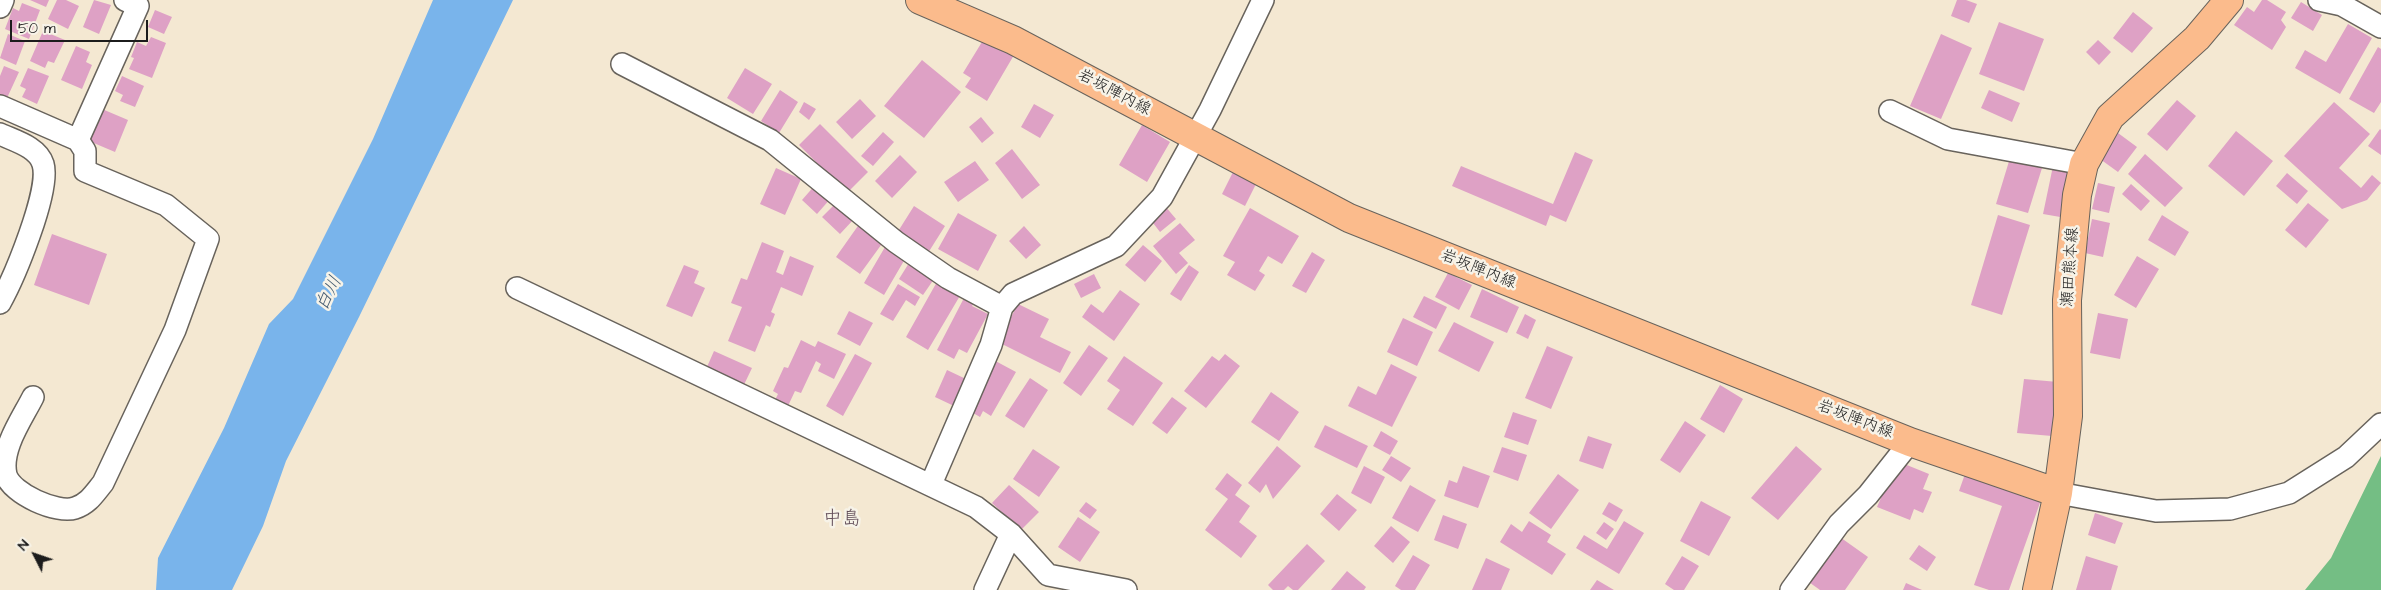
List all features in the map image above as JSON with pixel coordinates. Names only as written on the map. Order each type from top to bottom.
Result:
[{"type":"main road","name":"岩坂陣内線","points":[[920,0],[1013,40],[1350,218],[1910,442],[2058,493]]},
{"type":"main road","name":"瀬田熊本線","points":[[2037,590],[2058,493],[2068,416],[2067,300],[2077,195],[2084,164],[2110,117],[2197,38],[2230,0]]},
{"type":"street","points":[[0,7],[3,0]]},
{"type":"street","points":[[78,140],[138,6],[125,0]]},
{"type":"street","points":[[931,484],[991,345],[1002,307],[1013,294],[1116,246],[1162,197],[1210,110],[1263,0]]},
{"type":"street","points":[[2319,0],[2342,5],[2381,27]]},
{"type":"street","points":[[622,64],[770,140],[896,242],[948,278],[1002,307]]},
{"type":"street","points":[[0,106],[78,140],[85,151],[85,171],[166,205],[208,239],[175,330],[103,483],[88,503],[73,509],[48,507],[18,491],[6,476],[5,455],[11,438],[33,397]]},
{"type":"street","points":[[1890,111],[1948,140],[2084,164]]},
{"type":"street","points":[[0,134],[30,147],[43,163],[44,189],[11,284],[0,303]]},
{"type":"street","points":[[517,288],[976,506],[1012,534],[1048,575],[1126,590]]},
{"type":"street","points":[[2058,493],[2156,511],[2230,509],[2289,494],[2346,457],[2381,424]]},
{"type":"street","points":[[1791,590],[1839,524],[1868,495],[1910,442]]},
{"type":"street","points":[[985,590],[1012,534]]},
{"type":"green space","points":[[2381,456],[2381,590],[2305,590],[2331,558]]},
{"type":"water","name":"白川","points":[[433,0],[513,0],[359,317],[286,461],[263,526],[232,590],[156,590],[158,558],[224,428],[269,324],[293,299],[373,139]]},
{"type":"building","points":[[30,0],[49,0],[46,7]]},
{"type":"building","points":[[57,0],[66,0],[79,6],[68,29],[48,19]]},
{"type":"building","points":[[94,0],[111,5],[99,34],[83,27]]},
{"type":"building","points":[[1957,0],[1966,0],[1977,4],[1969,23],[1951,16]]},
{"type":"building","points":[[2262,0],[2267,0],[2286,12],[2281,20],[2286,27],[2272,50],[2234,25],[2247,7],[2254,12]]},
{"type":"building","points":[[2301,2],[2322,15],[2313,31],[2291,18]]},
{"type":"building","points":[[22,3],[40,10],[29,39],[5,29],[13,8],[19,11]]},
{"type":"building","points":[[155,10],[172,17],[164,34],[148,27]]},
{"type":"building","points":[[2133,12],[2153,28],[2132,53],[2113,38]]},
{"type":"building","points":[[1999,22],[2044,39],[2024,91],[1979,74]]},
{"type":"building","points":[[2348,24],[2372,38],[2340,94],[2295,68],[2305,50],[2326,62]]},
{"type":"building","points":[[43,31],[65,40],[54,63],[48,61],[45,68],[30,61]]},
{"type":"building","points":[[8,34],[25,41],[16,65],[0,58]]},
{"type":"building","points":[[1941,34],[1972,48],[1941,119],[1910,106]]},
{"type":"building","points":[[151,37],[166,43],[152,78],[129,69],[134,58],[131,57],[137,42],[146,46]]},
{"type":"building","points":[[985,37],[1014,55],[987,101],[965,87],[971,78],[963,73]]},
{"type":"building","points":[[2098,40],[2111,52],[2099,65],[2086,52]]},
{"type":"building","points":[[76,46],[90,52],[86,62],[92,65],[82,89],[61,80]]},
{"type":"building","points":[[2378,47],[2381,49],[2381,102],[2374,113],[2349,99]]},
{"type":"building","points":[[922,60],[961,92],[924,138],[884,106]]},
{"type":"building","points":[[4,66],[19,72],[7,98],[0,95],[0,76]]},
{"type":"building","points":[[28,68],[49,76],[37,104],[22,97],[26,89],[20,86]]},
{"type":"building","points":[[745,68],[772,84],[753,114],[727,98]]},
{"type":"building","points":[[122,76],[144,86],[135,107],[120,101],[123,95],[115,91]]},
{"type":"building","points":[[780,90],[798,102],[779,133],[761,121]]},
{"type":"building","points":[[1989,90],[2020,103],[2012,122],[1981,108]]},
{"type":"building","points":[[860,99],[876,116],[852,139],[836,122]]},
{"type":"building","points":[[2177,100],[2196,116],[2167,151],[2147,134]]},
{"type":"building","points":[[804,102],[816,109],[809,120],[799,112]]},
{"type":"building","points":[[2334,102],[2370,134],[2339,168],[2361,188],[2372,175],[2381,183],[2367,200],[2342,209],[2284,156]]},
{"type":"building","points":[[1034,104],[1054,115],[1040,138],[1021,127]]},
{"type":"building","points":[[102,109],[128,120],[115,152],[89,141]]},
{"type":"building","points":[[981,117],[994,133],[982,143],[969,127]]},
{"type":"building","points":[[820,124],[868,172],[847,193],[799,145]]},
{"type":"building","points":[[1142,125],[1170,142],[1147,182],[1119,165]]},
{"type":"building","points":[[2381,130],[2381,155],[2368,146]]},
{"type":"building","points":[[2236,131],[2273,161],[2244,196],[2208,166]]},
{"type":"building","points":[[883,132],[894,142],[873,166],[861,156]]},
{"type":"building","points":[[2118,133],[2137,147],[2118,172],[2100,159]]},
{"type":"building","points":[[1012,149],[1040,185],[1022,199],[995,163]]},
{"type":"building","points":[[1575,152],[1593,160],[1566,222],[1550,215],[1546,226],[1452,186],[1461,166],[1553,204]]},
{"type":"building","points":[[2145,154],[2183,188],[2165,207],[2128,174]]},
{"type":"building","points":[[900,155],[917,172],[892,198],[875,181]]},
{"type":"building","points":[[2010,158],[2042,168],[2028,213],[1996,204]]},
{"type":"building","points":[[975,161],[989,180],[958,202],[944,182]]},
{"type":"building","points":[[2053,166],[2077,171],[2066,218],[2043,214]]},
{"type":"building","points":[[776,168],[801,179],[785,215],[760,204]]},
{"type":"building","points":[[1234,170],[1257,182],[1245,206],[1222,194]]},
{"type":"building","points":[[2287,173],[2308,191],[2297,204],[2276,186]]},
{"type":"building","points":[[2098,183],[2115,187],[2109,213],[2092,209]]},
{"type":"building","points":[[816,184],[831,198],[817,214],[802,200]]},
{"type":"building","points":[[2131,184],[2150,201],[2141,211],[2122,194]]},
{"type":"building","points":[[837,202],[854,219],[840,234],[822,217]]},
{"type":"building","points":[[2308,203],[2329,220],[2306,248],[2285,230]]},
{"type":"building","points":[[914,206],[945,226],[928,253],[897,233]]},
{"type":"building","points":[[1165,206],[1176,219],[1160,232],[1150,219]]},
{"type":"building","points":[[1250,208],[1299,236],[1282,264],[1268,256],[1259,271],[1265,275],[1255,291],[1227,275],[1235,262],[1223,256]]},
{"type":"building","points":[[958,213],[997,235],[978,271],[938,249]]},
{"type":"building","points":[[1998,215],[2030,225],[2002,315],[1971,305]]},
{"type":"building","points":[[2162,215],[2189,232],[2175,256],[2148,240]]},
{"type":"building","points":[[2092,219],[2110,223],[2103,257],[2085,253]]},
{"type":"building","points":[[860,223],[884,241],[860,274],[836,257]]},
{"type":"building","points":[[1180,223],[1195,240],[1179,253],[1188,263],[1176,274],[1153,246]]},
{"type":"building","points":[[1024,226],[1041,245],[1026,259],[1009,241]]},
{"type":"building","points":[[52,234],[107,254],[89,305],[34,285]]},
{"type":"building","points":[[762,242],[784,251],[776,272],[783,275],[790,256],[814,266],[802,296],[781,287],[771,312],[775,314],[770,327],[766,325],[755,352],[728,341],[742,307],[731,303],[741,278],[747,280]]},
{"type":"building","points":[[1143,245],[1162,261],[1145,282],[1125,265]]},
{"type":"building","points":[[885,247],[905,259],[884,295],[864,283]]},
{"type":"building","points":[[1312,252],[1325,260],[1306,293],[1292,286]]},
{"type":"building","points":[[2137,256],[2159,269],[2136,308],[2114,295]]},
{"type":"building","points":[[909,263],[934,279],[923,295],[899,279]]},
{"type":"building","points":[[684,265],[699,271],[694,283],[705,288],[692,317],[666,306]]},
{"type":"building","points":[[1189,265],[1199,272],[1181,301],[1170,294]]},
{"type":"building","points":[[1448,273],[1472,285],[1459,310],[1435,297]]},
{"type":"building","points":[[1094,274],[1101,288],[1081,298],[1074,284]]},
{"type":"building","points":[[938,280],[961,294],[928,350],[906,337]]},
{"type":"building","points":[[898,284],[920,297],[915,306],[906,300],[893,321],[880,314]]},
{"type":"building","points":[[1482,289],[1519,307],[1507,333],[1470,317]]},
{"type":"building","points":[[1120,290],[1140,304],[1114,341],[1082,317],[1091,304],[1103,313]]},
{"type":"building","points":[[1424,296],[1447,307],[1436,329],[1413,317]]},
{"type":"building","points":[[964,298],[974,303],[972,306],[988,314],[967,353],[959,349],[954,359],[937,350]]},
{"type":"building","points":[[1018,304],[1049,319],[1040,337],[1071,352],[1060,373],[998,342]]},
{"type":"building","points":[[849,311],[873,323],[860,346],[837,334]]},
{"type":"building","points":[[2098,313],[2128,319],[2120,359],[2090,353]]},
{"type":"building","points":[[1525,314],[1536,320],[1528,339],[1516,333]]},
{"type":"building","points":[[1403,318],[1433,332],[1417,366],[1387,352]]},
{"type":"building","points":[[1454,322],[1494,342],[1479,372],[1438,351]]},
{"type":"building","points":[[801,340],[815,347],[818,341],[846,354],[834,379],[818,371],[821,364],[816,361],[801,393],[795,391],[788,406],[775,400],[778,394],[773,391],[784,367],[788,368]]},
{"type":"building","points":[[1089,345],[1108,358],[1081,396],[1063,383]]},
{"type":"building","points":[[1547,346],[1573,357],[1551,409],[1525,398]]},
{"type":"building","points":[[714,351],[752,368],[740,393],[703,376]]},
{"type":"building","points":[[855,354],[872,363],[843,416],[826,406]]},
{"type":"building","points":[[1225,354],[1240,366],[1206,408],[1184,391],[1212,356],[1219,361]]},
{"type":"building","points":[[1124,356],[1163,383],[1133,426],[1107,409],[1120,390],[1107,381]]},
{"type":"building","points":[[988,357],[1016,372],[991,416],[983,411],[980,417],[968,410]]},
{"type":"building","points":[[1391,364],[1417,377],[1392,427],[1348,406],[1358,386],[1376,395]]},
{"type":"building","points":[[947,370],[966,379],[954,406],[935,397]]},
{"type":"building","points":[[1030,378],[1048,390],[1024,428],[1005,416]]},
{"type":"building","points":[[2024,379],[2058,382],[2052,436],[2017,433]]},
{"type":"building","points":[[1720,385],[1743,399],[1724,433],[1700,419]]},
{"type":"building","points":[[1271,392],[1299,412],[1279,441],[1251,422]]},
{"type":"building","points":[[1172,397],[1187,408],[1167,434],[1152,423]]},
{"type":"building","points":[[1513,412],[1537,420],[1528,445],[1504,437]]},
{"type":"building","points":[[1685,421],[1706,435],[1680,473],[1660,460]]},
{"type":"building","points":[[1325,425],[1368,446],[1357,468],[1314,447]]},
{"type":"building","points":[[1381,431],[1398,441],[1390,455],[1373,446]]},
{"type":"building","points":[[1588,436],[1612,444],[1603,469],[1579,461]]},
{"type":"building","points":[[1277,446],[1301,466],[1273,499],[1266,484],[1260,493],[1248,483]]},
{"type":"building","points":[[1796,446],[1822,469],[1778,520],[1751,498]]},
{"type":"building","points":[[1502,447],[1527,455],[1518,481],[1493,472]]},
{"type":"building","points":[[1033,449],[1060,467],[1039,497],[1013,479]]},
{"type":"building","points":[[1391,456],[1411,468],[1401,482],[1382,470]]},
{"type":"building","points":[[1897,461],[1929,474],[1923,489],[1932,492],[1923,513],[1914,509],[1910,520],[1877,507]]},
{"type":"building","points":[[1364,466],[1385,477],[1371,504],[1351,493]]},
{"type":"building","points":[[1463,466],[1490,476],[1478,508],[1444,496],[1449,480],[1457,483]]},
{"type":"building","points":[[1227,473],[1242,485],[1235,495],[1250,506],[1239,522],[1257,536],[1241,558],[1205,530],[1228,499],[1215,489]]},
{"type":"building","points":[[1558,474],[1579,490],[1551,529],[1529,513]]},
{"type":"building","points":[[1965,474],[2041,500],[2009,590],[1989,590],[1974,585],[2002,506],[1959,491]]},
{"type":"building","points":[[1009,485],[1039,512],[1021,530],[992,503]]},
{"type":"building","points":[[1410,485],[1436,500],[1418,532],[1392,518]]},
{"type":"building","points":[[1337,494],[1357,510],[1339,531],[1320,514]]},
{"type":"building","points":[[1701,501],[1731,517],[1709,556],[1680,541]]},
{"type":"building","points":[[1086,502],[1097,510],[1090,519],[1079,511]]},
{"type":"building","points":[[1609,502],[1623,510],[1616,522],[1602,514]]},
{"type":"building","points":[[2095,513],[2123,523],[2115,544],[2088,535]]},
{"type":"building","points":[[1443,515],[1467,524],[1458,549],[1434,540]]},
{"type":"building","points":[[1078,517],[1100,532],[1080,562],[1058,547]]},
{"type":"building","points":[[1529,521],[1551,535],[1547,542],[1566,554],[1552,575],[1500,542],[1511,524],[1522,532]]},
{"type":"building","points":[[1624,521],[1644,533],[1619,574],[1576,548],[1584,535],[1607,549]]},
{"type":"building","points":[[1604,522],[1614,529],[1606,540],[1596,533]]},
{"type":"building","points":[[1391,526],[1410,542],[1393,563],[1374,546]]},
{"type":"building","points":[[1837,535],[1868,557],[1845,590],[1820,590],[1806,580]]},
{"type":"building","points":[[1307,544],[1325,561],[1298,590],[1293,590],[1288,586],[1284,590],[1273,590],[1268,585]]},
{"type":"building","points":[[1919,545],[1936,557],[1927,571],[1909,559]]},
{"type":"building","points":[[1413,555],[1430,565],[1415,590],[1401,590],[1395,586]]},
{"type":"building","points":[[1682,556],[1699,566],[1684,590],[1674,590],[1665,584]]},
{"type":"building","points":[[2086,556],[2118,566],[2111,590],[2076,590]]},
{"type":"building","points":[[1486,558],[1510,569],[1501,590],[1472,590]]},
{"type":"building","points":[[1347,571],[1366,587],[1364,590],[1331,590]]},
{"type":"building","points":[[1597,580],[1614,590],[1590,590]]},
{"type":"building","points":[[1906,583],[1922,590],[1903,590]]},
{"type":"district","name":"中島","points":[[842,520]]}]
